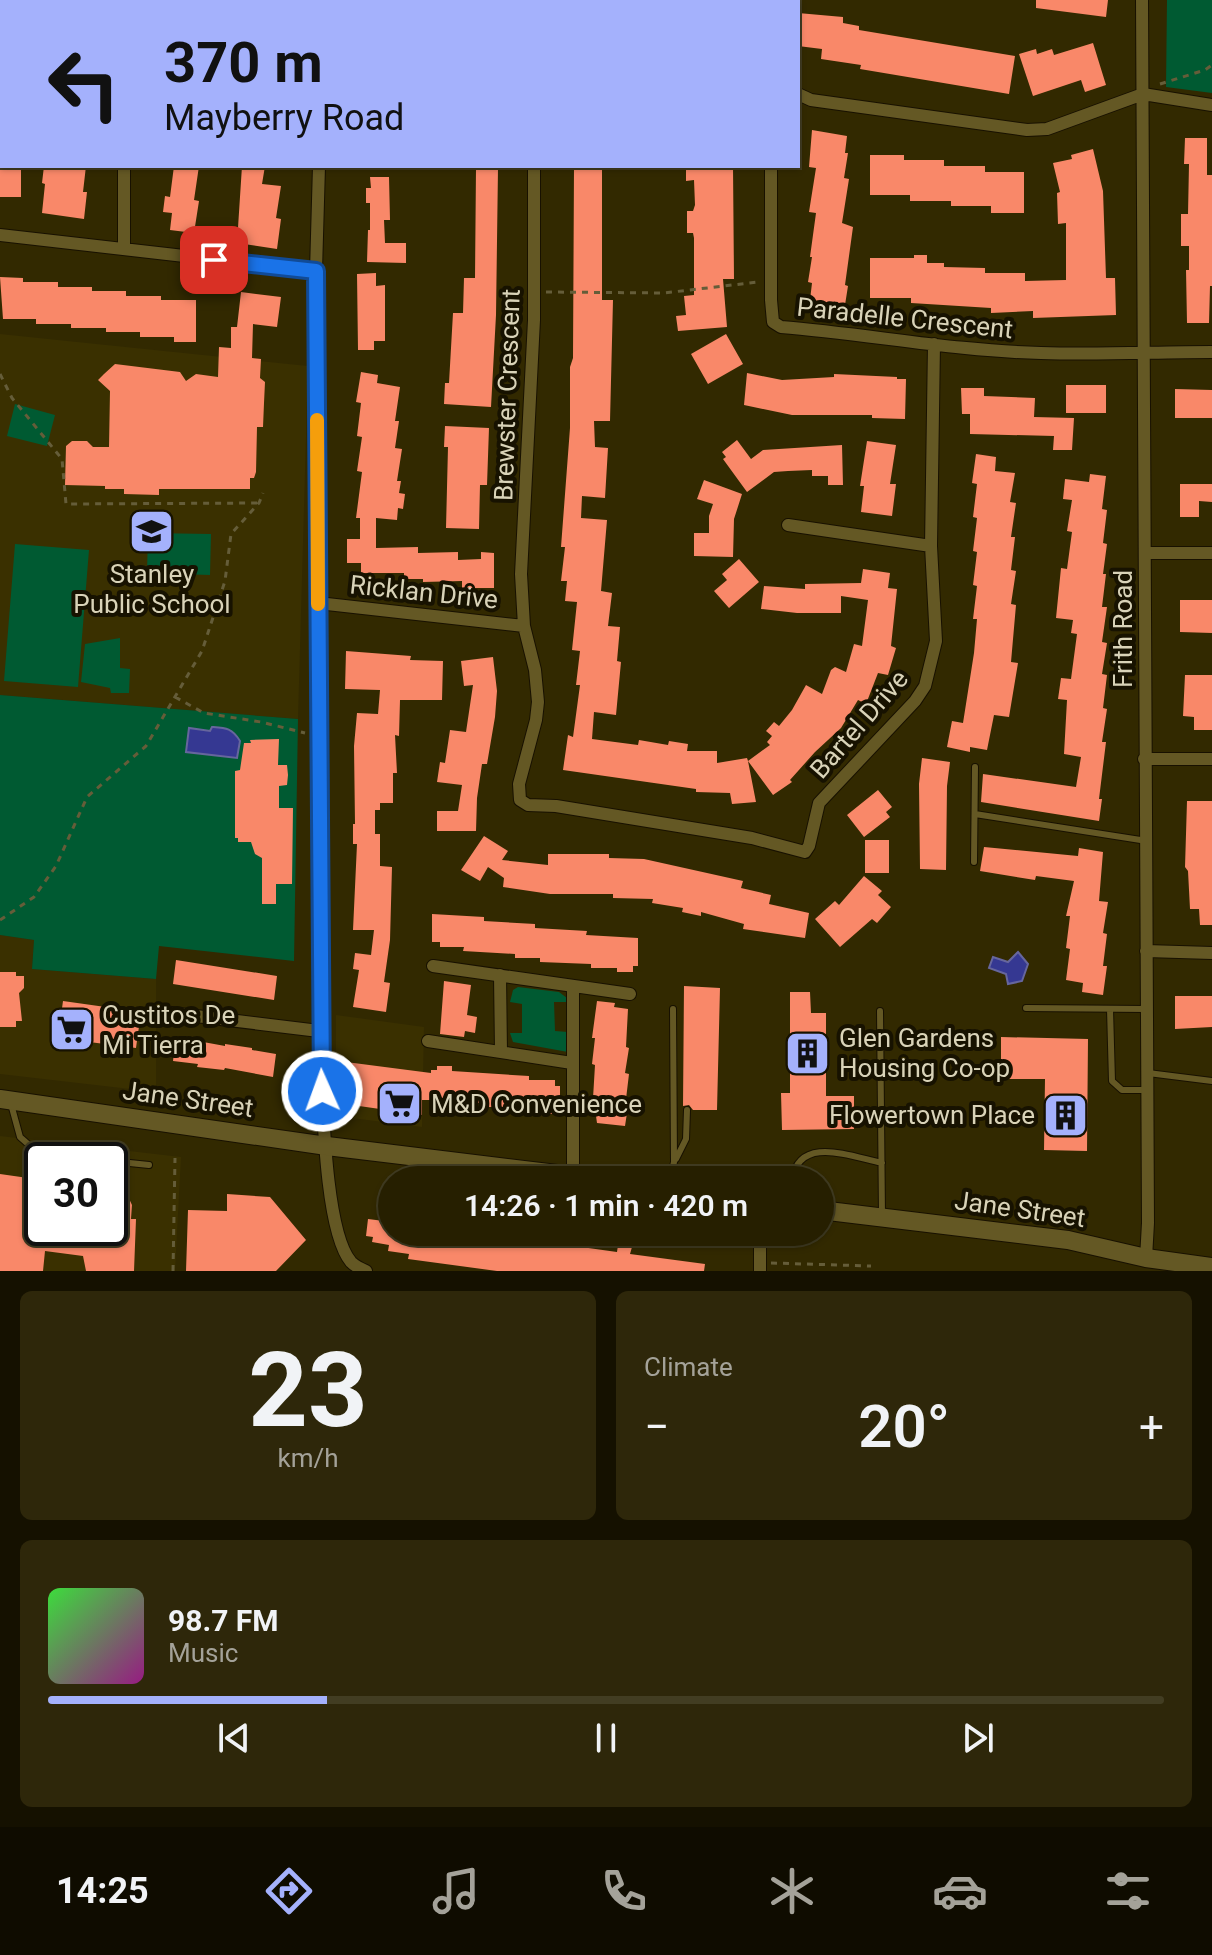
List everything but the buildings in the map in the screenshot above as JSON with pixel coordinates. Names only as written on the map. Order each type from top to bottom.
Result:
[{"type":"main road","name":"Jane Street","points":[[5,1099],[327,1146],[497,1166]]},
{"type":"main road","name":"Jane Street","points":[[834,1212],[1068,1240],[1146,1258],[1212,1267]]},
{"type":"street","name":"Frith Road","points":[[1142,0],[1146,1258]]},
{"type":"street","points":[[800,95],[811,100],[1027,130],[1047,129],[1143,94],[1212,105]]},
{"type":"street","points":[[124,168],[124,249]]},
{"type":"street","points":[[319,168],[316,271],[319,1031],[323,1117],[333,1208],[350,1261],[366,1271]]},
{"type":"street","name":"Brewster Crescent","points":[[524,626],[521,574],[534,292],[534,168]]},
{"type":"street","name":"Paradelle Crescent","points":[[771,168],[773,322],[781,327],[1040,353],[1212,352]]},
{"type":"street","points":[[0,235],[316,271]]},
{"type":"street","name":"Bartel Drive","points":[[524,626],[535,670],[538,702],[519,784],[520,800],[528,805],[556,806],[752,838],[805,852],[819,803],[915,701],[925,686],[936,641],[931,546],[934,344]]},
{"type":"street","points":[[788,525],[931,546]]},
{"type":"street","points":[[1146,553],[1212,553]]},
{"type":"street","name":"Ricklan Drive","points":[[318,603],[524,626]]},
{"type":"street","points":[[1144,759],[1212,759]]},
{"type":"street","points":[[1146,951],[1212,953]]},
{"type":"street","points":[[433,966],[630,994]]},
{"type":"street","points":[[500,975],[501,1052]]},
{"type":"street","points":[[573,986],[573,1166]]},
{"type":"street","points":[[163,1012],[319,1031]]},
{"type":"street","points":[[428,1041],[572,1063]]},
{"type":"street","points":[[760,1246],[760,1267]]},
{"type":"lane","points":[[974,862],[975,767]]},
{"type":"lane","points":[[975,814],[1147,841]]},
{"type":"lane","points":[[1026,1008],[1146,1009]]},
{"type":"lane","points":[[673,1009],[673,1166]]},
{"type":"lane","points":[[1110,1009],[1112,1081],[1122,1090],[1147,1090]]},
{"type":"lane","points":[[880,1011],[882,1217]]},
{"type":"lane","points":[[1147,1073],[1212,1081]]},
{"type":"lane","points":[[5,1099],[20,1137],[26,1142]]},
{"type":"lane","points":[[674,1162],[686,1139],[687,1110]]},
{"type":"lane","points":[[794,1166],[805,1154],[826,1152],[882,1163]]},
{"type":"lane","points":[[128,1162],[149,1165]]},
{"type":"path","points":[[1143,94],[1165,80],[1205,70],[1212,65]]},
{"type":"path","points":[[534,292],[664,293],[771,280]]},
{"type":"path","points":[[0,374],[12,398],[62,459],[66,504],[259,503]]},
{"type":"path","points":[[0,920],[34,897],[56,866],[87,797],[146,746],[202,651],[225,581],[231,534],[259,503],[263,493]]},
{"type":"path","points":[[175,697],[204,713],[305,733]]},
{"type":"path","points":[[173,1271],[175,1158]]},
{"type":"path","points":[[760,1267],[871,1268]]},
{"type":"shaded area","name":"Stanley Public School","points":[[0,334],[308,366],[298,719],[0,695]]},
{"type":"shaded area","points":[[212,727],[234,733],[240,741],[237,758],[186,752],[189,728],[210,731]]},
{"type":"shaded area","points":[[0,935],[34,940],[32,969],[156,979],[156,1092],[0,1074]]},
{"type":"shaded area","points":[[1018,952],[1028,964],[1022,981],[1008,984],[1006,974],[989,968],[993,957],[1008,962]]},
{"type":"shaded area","points":[[336,1015],[424,1027],[422,1127],[336,1116]]},
{"type":"shaded area","points":[[0,1136],[52,1142],[24,1142],[24,1246],[128,1246],[128,1151],[181,1157],[175,1271],[0,1271]]},
{"type":"green space","points":[[1167,0],[1212,0],[1212,93],[1166,87]]},
{"type":"green space","points":[[15,404],[55,415],[47,446],[7,436]]},
{"type":"green space","points":[[148,533],[211,534],[210,575],[147,573]]},
{"type":"green space","points":[[15,544],[89,550],[78,687],[4,681]]},
{"type":"green space","points":[[120,638],[120,668],[130,669],[129,693],[111,693],[110,688],[81,682],[85,644]]},
{"type":"green space","points":[[0,695],[298,719],[294,961],[159,946],[156,979],[32,969],[34,940],[0,935]]},
{"type":"green space","points":[[518,987],[559,992],[567,998],[568,1002],[554,1002],[555,1031],[568,1032],[568,1052],[513,1042],[510,1033],[522,1033],[522,1004],[510,1002],[513,990]]},
{"type":"slow traffic","points":[[317,420],[318,604]]},
{"type":"place","name":"Stanley Public School","points":[[152,531]]},
{"type":"place","name":"Custitos De Mi Tierra","points":[[71,1030]]},
{"type":"place","name":"Glen Gardens Housing Co-op","points":[[808,1053]]},
{"type":"place","name":"M&D Convenience","points":[[400,1104]]},
{"type":"place","name":"Flowertown Place","points":[[1066,1115]]},
{"type":"route","points":[[214,260],[316,271],[319,1031],[322,1091]]}]
